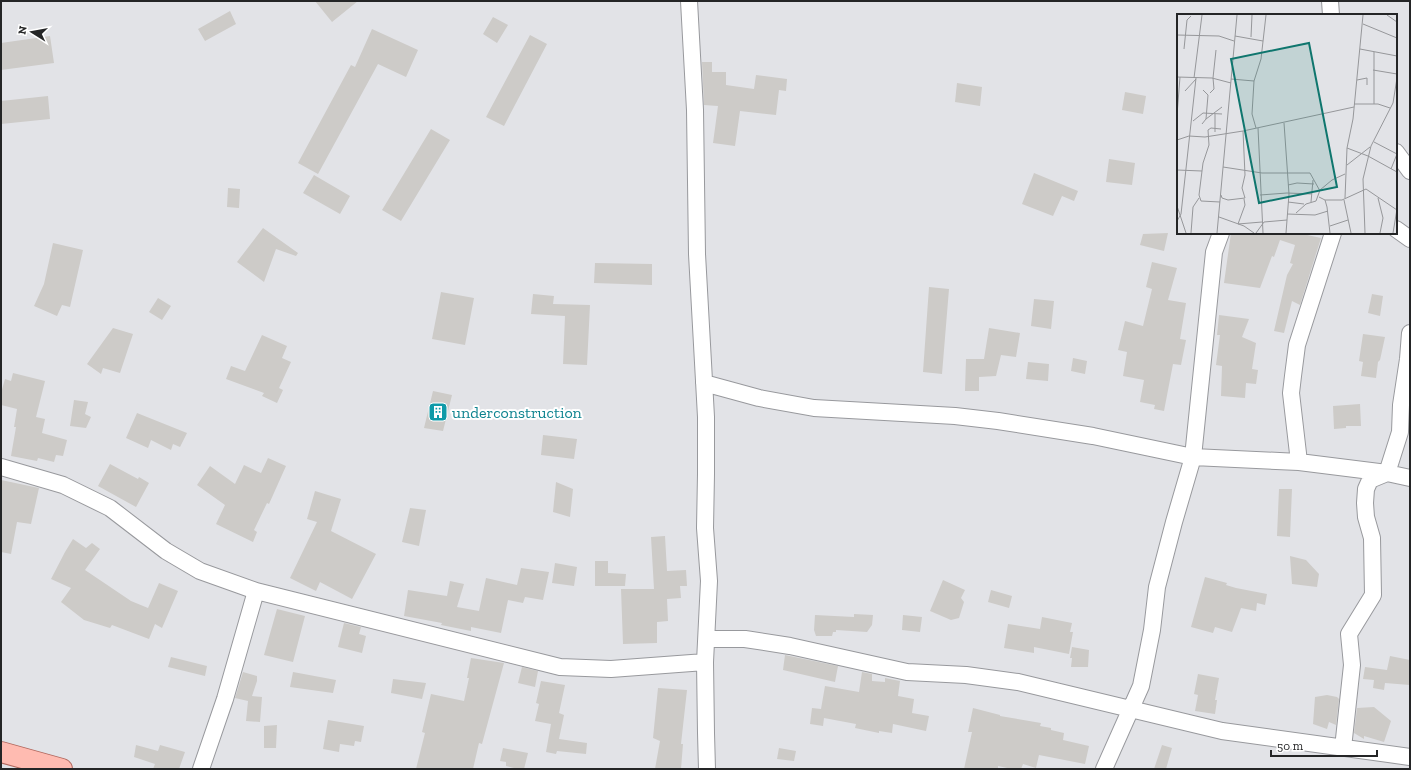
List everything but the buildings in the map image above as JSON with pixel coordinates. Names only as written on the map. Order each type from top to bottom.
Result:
[{"type":"main road","points":[[1,752],[62,769]]},
{"type":"street","points":[[689,1],[695,110],[697,254],[706,417],[705,528],[709,581],[708,639],[705,662],[708,769]]},
{"type":"street","points":[[1330,1],[1331,14]]},
{"type":"street","points":[[1397,153],[1410,171]]},
{"type":"street","points":[[1397,174],[1410,174]]},
{"type":"street","points":[[1397,230],[1410,238]]},
{"type":"street","points":[[1104,769],[1140,686],[1152,630],[1157,587],[1193,457],[1214,252],[1221,234]]},
{"type":"street","points":[[1299,462],[1291,393],[1297,345],[1333,234]]},
{"type":"street","points":[[1387,473],[1400,432],[1401,405],[1408,360],[1410,333]]},
{"type":"street","points":[[704,383],[759,398],[814,408],[955,416],[998,421],[1093,436],[1193,457],[1299,462],[1387,473],[1410,478]]},
{"type":"street","points":[[1,467],[70,488],[110,508],[166,551],[200,571],[256,590],[560,667],[611,669],[705,662]]},
{"type":"street","points":[[1343,748],[1352,665],[1349,634],[1373,595],[1372,538],[1366,517],[1366,489],[1370,480],[1387,473]]},
{"type":"street","points":[[200,769],[225,699],[256,590]]},
{"type":"street","points":[[708,639],[746,639],[790,646],[908,672],[966,676],[1018,682],[1222,731],[1410,757]]},
{"type":"place","name":"underconstruction","points":[[438,412]]}]
